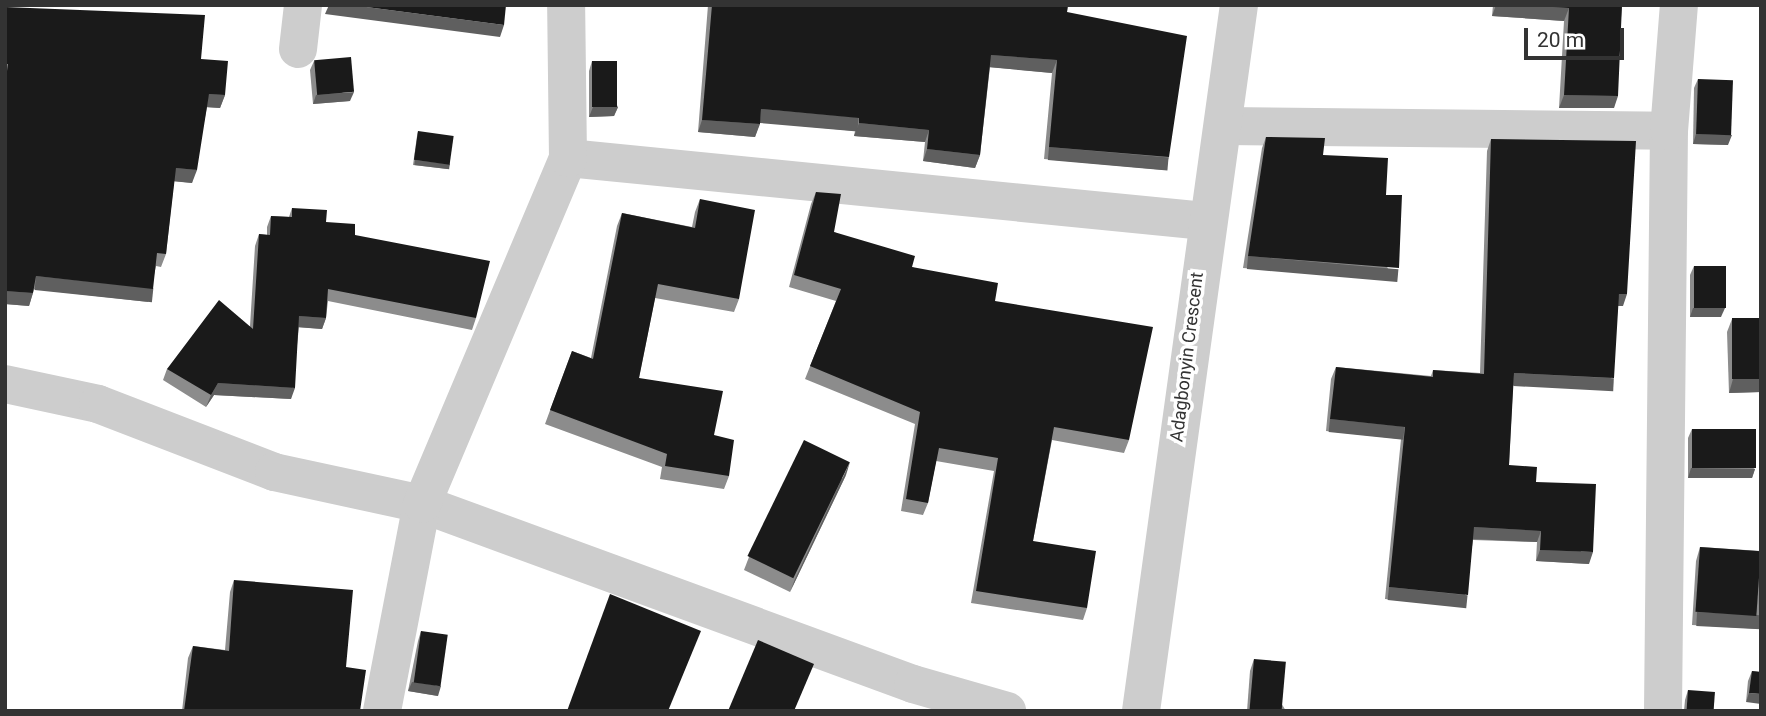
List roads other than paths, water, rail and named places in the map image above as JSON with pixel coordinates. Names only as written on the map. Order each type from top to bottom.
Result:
[{"type":"street","points":[[298,49],[303,5]]},
{"type":"street","points":[[382,711],[422,504],[568,158],[566,5]]},
{"type":"street","name":"Adagbonyin Crescent","points":[[1141,711],[1205,221],[1224,126],[1239,5]]},
{"type":"street","points":[[1663,711],[1669,131],[1679,5]]},
{"type":"street","points":[[1224,126],[1669,131]]},
{"type":"street","points":[[568,158],[1205,221]]},
{"type":"street","points":[[5,384],[98,404],[274,472],[422,504],[913,684],[1007,711]]}]
